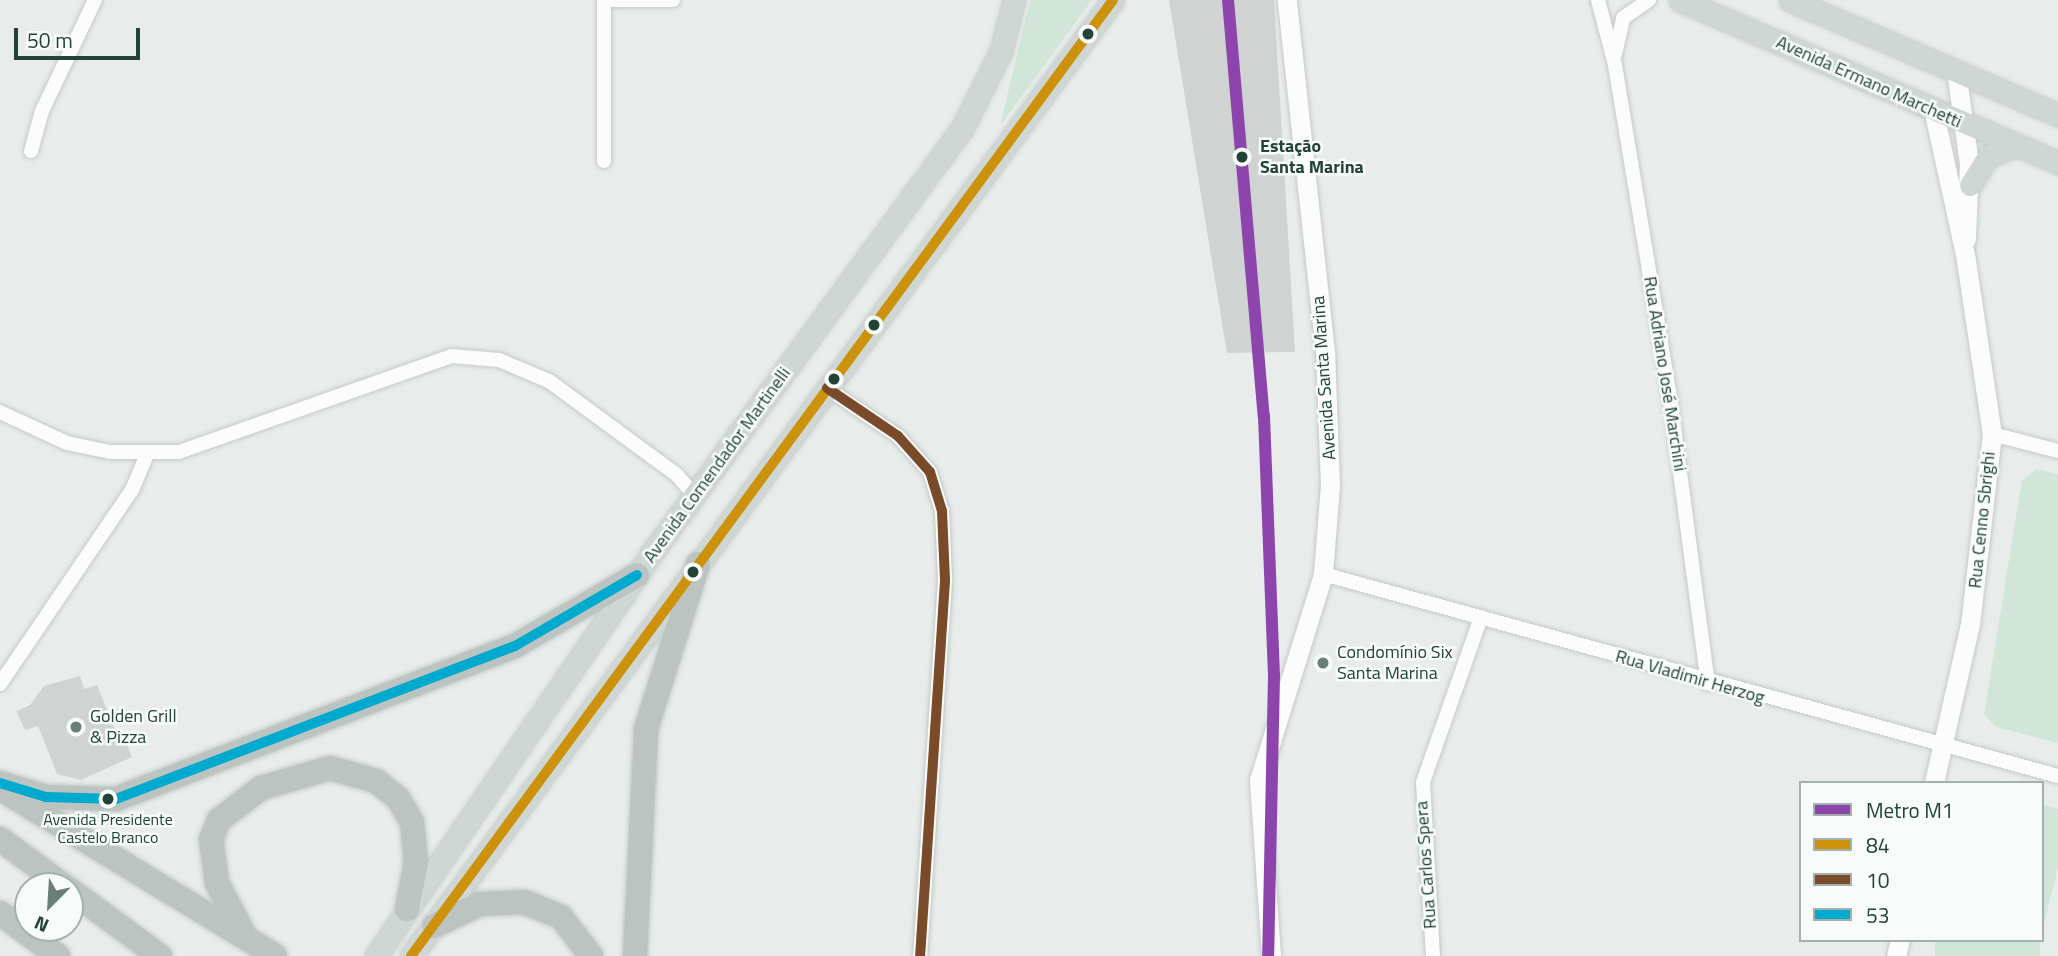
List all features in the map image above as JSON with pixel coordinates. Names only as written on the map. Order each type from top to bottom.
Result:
[{"type":"highway","points":[[635,956],[646,729],[698,565]]},
{"type":"highway","points":[[0,785],[46,797],[116,799],[515,646],[637,575]]},
{"type":"highway","points":[[245,936],[214,870],[211,839],[219,820],[261,788],[330,768],[376,781],[398,798],[412,822],[416,862],[407,909]]},
{"type":"highway","points":[[0,785],[275,956]]},
{"type":"highway","points":[[0,839],[45,872]]},
{"type":"highway","points":[[0,900],[14,919]]},
{"type":"highway","points":[[84,900],[160,956]]},
{"type":"highway","points":[[434,926],[480,904],[524,902],[561,918],[591,956]]},
{"type":"highway","points":[[0,913],[14,924]]},
{"type":"highway","points":[[38,942],[58,956]]},
{"type":"main road","name":"Avenida Comendador Martinelli","points":[[376,956],[637,575],[962,127],[1001,51],[1014,0]]},
{"type":"main road","points":[[411,956],[1113,0]]},
{"type":"main road","name":"Avenida Ermano Marchetti","points":[[1680,0],[2058,163]]},
{"type":"main road","points":[[1790,0],[2058,115]]},
{"type":"main road","points":[[1970,185],[1988,156],[2017,145]]},
{"type":"street","points":[[31,151],[42,111],[95,0]]},
{"type":"street","points":[[604,161],[604,0],[673,0]]},
{"type":"street","name":"Avenida Santa Marina","points":[[1271,956],[1259,780],[1323,574],[1331,420],[1287,0]]},
{"type":"street","name":"Rua Adriano José Marchini","points":[[1598,0],[1615,65],[1670,396],[1708,683]]},
{"type":"street","name":"Rua Adriano José Marchini","points":[[1615,65],[1620,23],[1649,0]]},
{"type":"street","name":"Rua Cenno Sbrighi","points":[[1956,71],[1970,185],[1965,254]]},
{"type":"street","name":"Rua Cenno Sbrighi","points":[[1933,108],[1965,254],[1992,434],[1970,624],[1934,781]]},
{"type":"street","points":[[0,412],[67,443],[148,454],[213,443],[396,374],[463,357],[499,360],[549,381],[677,475],[695,496]]},
{"type":"street","points":[[827,388],[898,436],[930,472],[942,511],[945,581],[920,956]]},
{"type":"street","points":[[1992,434],[2058,451]]},
{"type":"street","points":[[0,684],[132,490],[148,454]]},
{"type":"street","name":"Rua Vladimir Herzog","points":[[1323,574],[1708,683],[2058,776]]},
{"type":"street","name":"Rua Carlos Spera","points":[[1433,956],[1423,782],[1481,617]]},
{"type":"green space","points":[[1030,0],[1092,0],[1000,126]]},
{"type":"green space","points":[[2037,469],[2058,474],[2058,743],[1996,727],[1984,714],[2022,480]]},
{"type":"green space","points":[[2044,805],[2058,809],[2058,868],[2044,924]]},
{"type":"green space","points":[[1935,942],[2040,942],[2040,956],[1935,956]]},
{"type":"building","name":"Estação Santa Marina","points":[[1169,0],[1274,0],[1295,352],[1227,353]]},
{"type":"building","name":"Golden Grill & Pizza","points":[[80,676],[84,689],[97,685],[121,745],[127,744],[132,757],[81,780],[57,774],[38,726],[25,730],[16,711],[30,705],[44,686]]},
{"type":"metro line","name":"M1","points":[[1228,0],[1264,416],[1274,676],[1268,956]]},
{"type":"transit line","name":"84","points":[[411,956],[1113,0]]},
{"type":"transit line","name":"10","points":[[827,388],[898,436],[930,472],[942,511],[945,581],[920,956]]},
{"type":"transit line","name":"53","points":[[0,783],[46,797],[116,799],[515,646],[637,575]]},
{"type":"place","name":"Estação Santa Marina","points":[[1242,157]]},
{"type":"place","name":"Condomínio Six Santa Marina","points":[[1323,663]]},
{"type":"place","name":"Golden Grill & Pizza","points":[[76,727]]},
{"type":"place","name":"Avenida Presidente Castelo Branco","points":[[108,799]]}]
